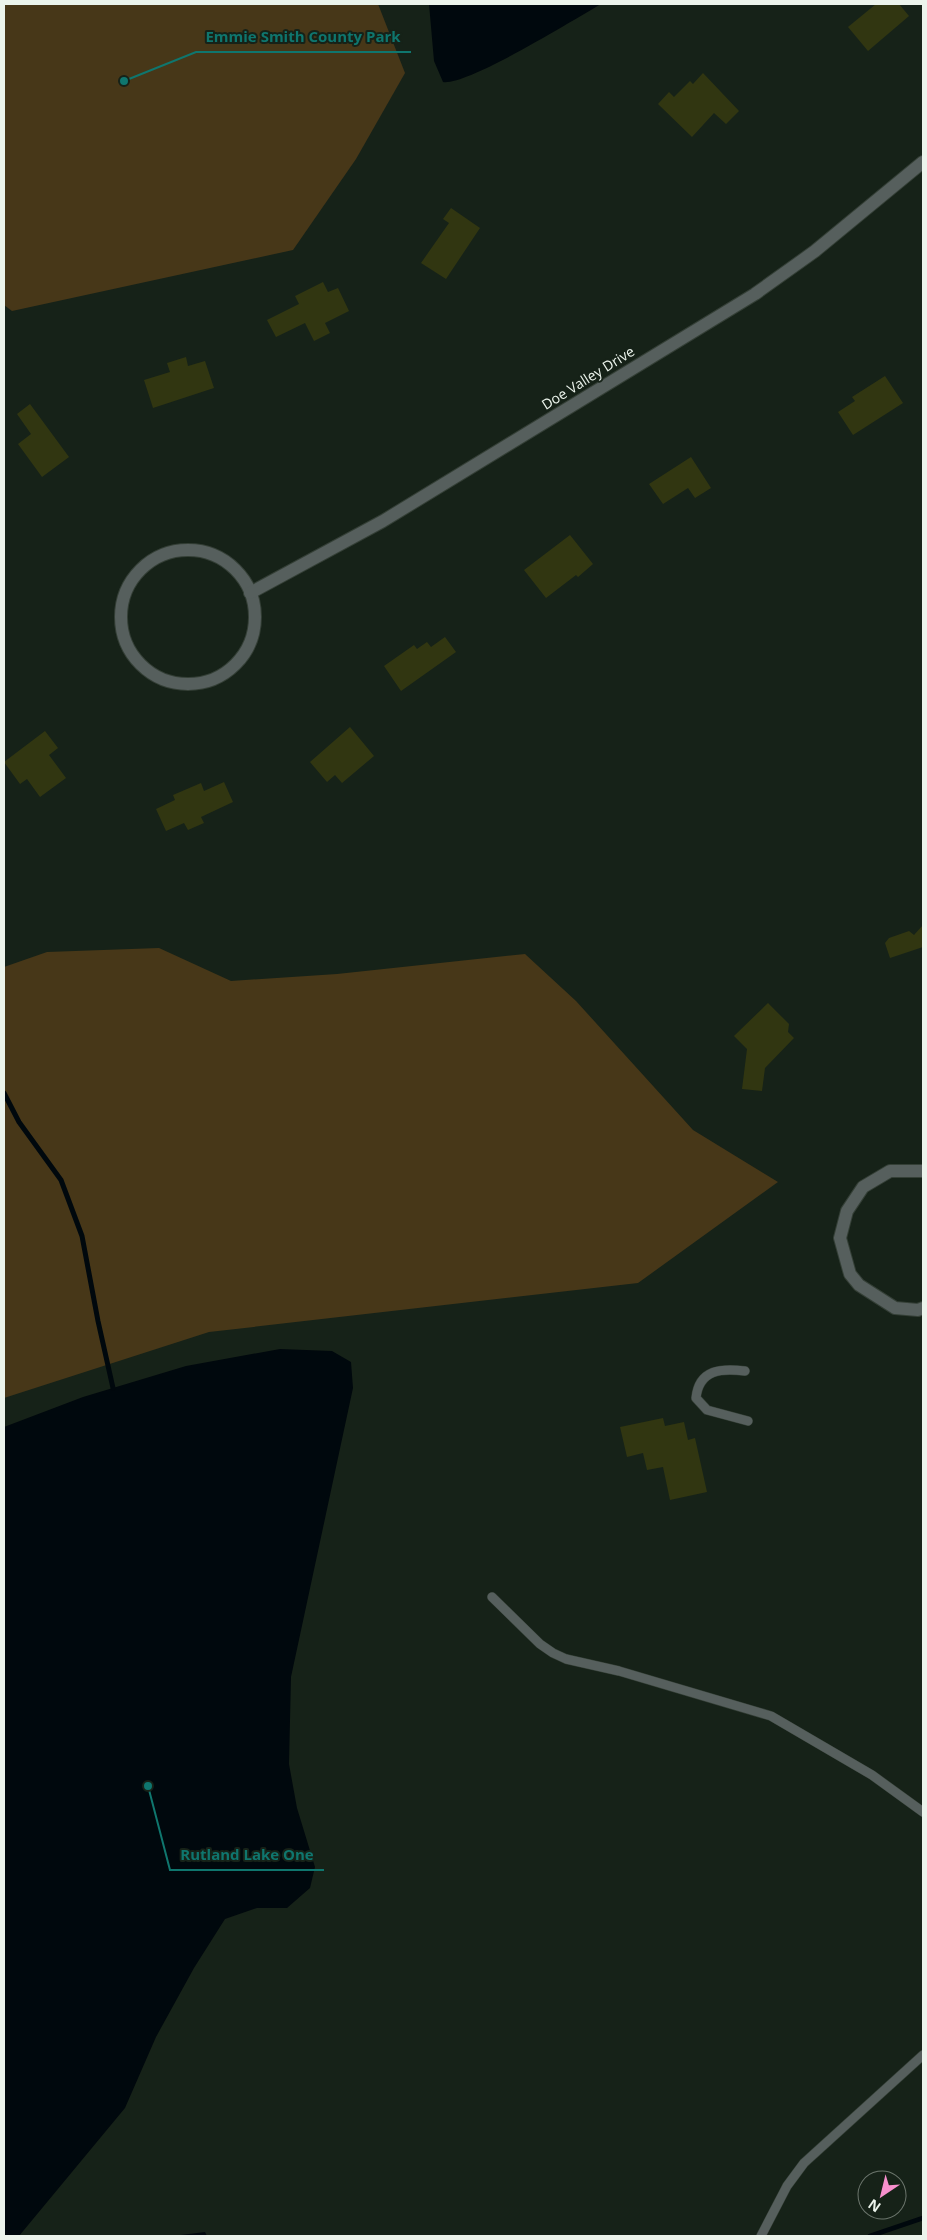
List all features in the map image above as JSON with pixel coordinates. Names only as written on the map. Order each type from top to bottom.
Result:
[{"type":"street","name":"Doe Valley Drive","points":[[250,593],[383,521],[754,294],[815,251],[923,162]]},
{"type":"street","points":[[177,551],[199,551],[214,556],[221,559],[238,573],[250,593],[255,611],[254,631],[246,651],[232,668],[213,680],[191,685],[169,682],[149,672],[133,656],[124,638],[121,617],[124,594],[136,575],[156,558],[177,551]]},
{"type":"street","points":[[923,1171],[890,1171],[863,1187],[847,1210],[840,1238],[850,1274],[859,1285],[895,1308],[918,1310],[923,1308]]},
{"type":"lane","points":[[745,1371],[728,1369],[714,1372],[704,1378],[697,1388],[696,1398],[707,1410],[748,1421]]},
{"type":"lane","points":[[492,1597],[540,1644],[553,1653],[771,1716],[872,1774],[923,1812]]},
{"type":"lane","points":[[761,2236],[787,2186],[804,2163],[923,2055]]},
{"type":"shaded area","points":[[4,4],[378,4],[405,73],[356,159],[293,250],[12,311],[4,305]]},
{"type":"shaded area","points":[[429,4],[601,4],[497,63],[474,74],[443,82],[434,61]]},
{"type":"shaded area","points":[[159,948],[231,981],[337,974],[525,954],[576,1001],[693,1130],[778,1182],[638,1283],[209,1332],[4,1398],[4,967],[47,952]]},
{"type":"shaded area","points":[[280,1349],[332,1351],[351,1362],[353,1388],[291,1677],[289,1764],[297,1808],[315,1867],[310,1888],[287,1908],[257,1908],[225,1919],[194,1968],[156,2037],[125,2108],[19,2236],[4,2236],[4,1427],[83,1397],[186,1366]]},
{"type":"shaded area","points":[[205,2232],[207,2236],[173,2236]]},
{"type":"building","points":[[876,4],[899,4],[909,16],[868,51],[848,27]]},
{"type":"building","points":[[703,73],[739,111],[726,124],[714,113],[692,137],[658,104],[669,92],[674,97],[690,81],[693,84]]},
{"type":"building","points":[[451,208],[480,228],[446,279],[421,263],[449,223],[443,219]]},
{"type":"building","points":[[323,282],[328,292],[338,288],[349,311],[325,323],[330,333],[314,341],[305,323],[276,337],[267,320],[299,304],[295,296]]},
{"type":"building","points":[[186,357],[188,366],[205,361],[214,388],[153,408],[144,380],[170,372],[167,363]]},
{"type":"building","points":[[885,376],[903,403],[853,435],[838,412],[855,401],[852,397]]},
{"type":"building","points":[[30,404],[69,457],[42,477],[18,444],[31,434],[17,414]]},
{"type":"building","points":[[691,457],[711,488],[695,498],[688,488],[663,504],[649,484]]},
{"type":"building","points":[[570,535],[593,564],[578,577],[576,575],[546,598],[524,570]]},
{"type":"building","points":[[445,637],[456,652],[401,691],[384,666],[414,645],[417,649],[427,642],[431,647]]},
{"type":"building","points":[[350,727],[374,756],[342,783],[335,775],[327,782],[310,762]]},
{"type":"building","points":[[45,731],[58,748],[49,755],[66,778],[40,797],[27,779],[20,784],[4,762]]},
{"type":"building","points":[[224,782],[233,802],[201,817],[204,823],[188,830],[184,823],[166,831],[156,809],[175,800],[173,795],[201,783],[204,791]]},
{"type":"building","points":[[923,925],[923,947],[890,958],[885,943],[889,938],[909,931],[914,935]]},
{"type":"building","points":[[768,1003],[789,1024],[788,1032],[794,1038],[765,1068],[762,1091],[742,1089],[747,1049],[734,1036]]},
{"type":"building","points":[[663,1418],[665,1426],[684,1422],[688,1440],[695,1438],[707,1492],[670,1500],[663,1467],[647,1470],[643,1453],[627,1457],[620,1427]]},
{"type":"waterway","points":[[4,1093],[19,1122],[61,1180],[82,1236],[113,1388]]},
{"type":"waterway","points":[[870,2236],[923,2218]]},
{"type":"place","name":"Emmie Smith County Park","points":[[124,81]]},
{"type":"place","name":"Rutland Lake One","points":[[148,1786]]}]
